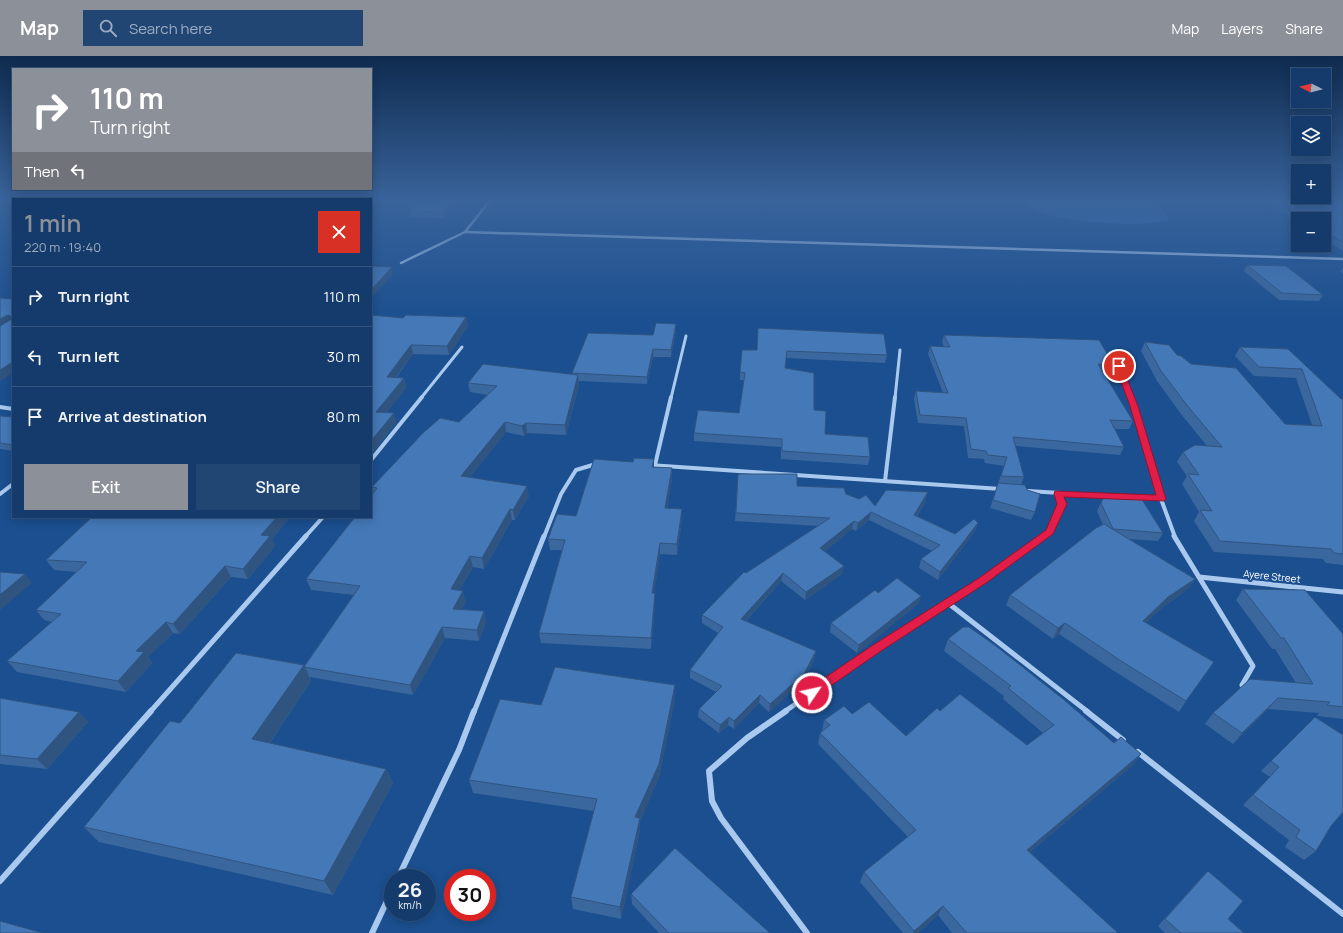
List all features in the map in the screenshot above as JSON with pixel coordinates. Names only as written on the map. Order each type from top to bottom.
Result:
[{"type":"street","points":[[401,263],[449,240]]},
{"type":"street","points":[[723,240],[1343,259]]},
{"type":"street","points":[[655,465],[686,336]]},
{"type":"street","points":[[372,459],[462,347]]},
{"type":"street","points":[[885,481],[900,350]]},
{"type":"street","points":[[1114,352],[1134,406],[1161,499],[1175,538],[1253,666],[1242,685]]},
{"type":"street","points":[[0,407],[12,408]]},
{"type":"street","points":[[402,869],[459,750],[561,494],[576,470],[603,463]]},
{"type":"street","points":[[640,464],[1003,489]]},
{"type":"street","points":[[0,494],[12,485]]},
{"type":"street","points":[[1019,491],[1114,496]]},
{"type":"street","points":[[807,933],[721,818],[712,801],[709,771],[747,738],[877,648],[983,581],[1050,532],[1062,504],[1058,494]]},
{"type":"street","points":[[1122,497],[1161,499]]},
{"type":"street","points":[[0,881],[322,518]]},
{"type":"street","name":"Ayere Street","points":[[1199,577],[1343,592]]},
{"type":"street","points":[[948,603],[1343,914]]},
{"type":"street","points":[[372,933],[384,907]]},
{"type":"building","points":[[1247,265],[1286,266],[1323,295],[1282,293]]},
{"type":"building","points":[[372,266],[392,267],[372,289]]},
{"type":"building","points":[[0,298],[12,299],[12,317],[8,315],[0,319]]},
{"type":"building","points":[[372,315],[403,318],[406,315],[466,317],[447,346],[411,345],[387,377],[404,378],[376,412],[394,413],[372,440]]},
{"type":"building","points":[[12,317],[12,363],[0,370],[0,326]]},
{"type":"building","points":[[656,323],[676,324],[671,350],[653,349],[647,377],[572,373],[588,333],[653,335]]},
{"type":"building","points":[[758,328],[884,334],[887,355],[787,351],[785,368],[814,373],[814,410],[826,411],[825,434],[868,437],[870,457],[782,451],[782,439],[694,433],[698,410],[739,413],[745,373],[740,372],[742,350],[757,350]]},
{"type":"building","points":[[944,335],[1099,340],[1114,365],[1098,364],[1133,421],[1110,420],[1124,447],[1013,437],[1024,477],[1001,476],[1007,457],[988,455],[986,451],[971,449],[966,418],[920,415],[916,391],[948,393],[930,346],[950,347]]},
{"type":"building","points":[[1145,342],[1169,345],[1177,355],[1181,356],[1191,364],[1236,368],[1285,424],[1322,426],[1302,369],[1259,367],[1240,347],[1288,349],[1341,399],[1343,399],[1343,554],[1334,553],[1331,549],[1220,541],[1200,510],[1212,511],[1188,474],[1199,475],[1183,452],[1195,445],[1222,447],[1161,371]]},
{"type":"building","points":[[483,364],[578,375],[565,425],[526,423],[522,426],[505,422],[461,476],[527,486],[513,510],[510,509],[482,558],[470,556],[451,589],[463,591],[453,609],[484,611],[477,630],[442,627],[410,685],[304,667],[360,586],[306,579],[354,518],[372,518],[372,495],[377,488],[372,487],[423,433],[440,418],[459,422],[497,386],[468,383]]},
{"type":"building","points":[[0,416],[12,417],[12,445],[0,443]]},
{"type":"building","points":[[634,458],[654,459],[652,467],[672,468],[665,508],[682,509],[677,544],[660,543],[652,593],[655,593],[651,638],[539,633],[565,540],[548,539],[557,514],[576,516],[594,459],[633,462]]},
{"type":"building","points":[[738,474],[797,474],[797,486],[844,488],[846,494],[859,499],[866,495],[875,506],[886,490],[928,492],[914,515],[955,534],[974,519],[978,523],[940,572],[921,559],[940,545],[871,512],[858,523],[854,521],[820,548],[844,566],[806,592],[783,573],[741,619],[816,651],[804,674],[770,704],[760,695],[734,721],[729,717],[720,725],[699,709],[722,686],[690,670],[723,627],[702,615],[744,572],[746,573],[830,518],[736,513]]},
{"type":"building","points":[[998,483],[1025,485],[1027,490],[1040,494],[1035,512],[993,500]]},
{"type":"building","points":[[1105,494],[1127,496],[1128,498],[1141,498],[1163,533],[1113,529],[1101,503]]},
{"type":"building","points":[[91,518],[276,518],[261,535],[270,536],[243,569],[225,566],[173,624],[166,622],[136,651],[144,652],[118,681],[7,661],[61,614],[36,610],[87,562],[46,560]]},
{"type":"building","points":[[1104,524],[1195,579],[1168,597],[1143,621],[1214,662],[1186,701],[1121,661],[1065,623],[1058,628],[1010,595],[1096,528]]},
{"type":"building","points":[[0,572],[25,574],[0,595]]},
{"type":"building","points":[[897,578],[921,596],[859,645],[831,623],[875,590],[878,593]]},
{"type":"building","points":[[1243,589],[1305,590],[1343,634],[1343,707],[1327,705],[1330,702],[1278,698],[1242,733],[1213,713],[1250,679],[1313,684],[1284,638],[1281,638]]},
{"type":"building","points":[[963,627],[969,627],[996,646],[1063,699],[1114,743],[1121,737],[1141,754],[1027,850],[1117,932],[1116,933],[967,933],[943,906],[914,931],[864,872],[916,830],[820,733],[830,725],[824,720],[844,706],[852,714],[869,702],[906,736],[937,708],[940,711],[960,694],[1027,745],[1054,725],[1008,688],[1011,686],[948,639]]},
{"type":"building","points":[[236,653],[304,665],[252,739],[386,769],[324,881],[84,827],[170,721],[180,723]]},
{"type":"building","points":[[555,667],[675,685],[659,764],[635,817],[640,818],[620,907],[571,897],[597,799],[469,780],[500,699],[541,705]]},
{"type":"building","points":[[0,698],[79,712],[37,759],[0,755]]},
{"type":"building","points":[[1315,717],[1343,735],[1343,812],[1331,826],[1316,851],[1296,837],[1300,830],[1253,795],[1279,767],[1271,761]]},
{"type":"building","points":[[675,848],[770,933],[669,933],[631,894]]},
{"type":"building","points":[[1208,871],[1243,901],[1228,919],[1244,933],[1181,933],[1165,919]]},
{"type":"building","points":[[0,921],[43,933],[0,933]]},
{"type":"route","points":[[812,693],[877,648],[983,581],[1050,532],[1062,504],[1058,494],[1161,499],[1134,406],[1119,366]]}]
